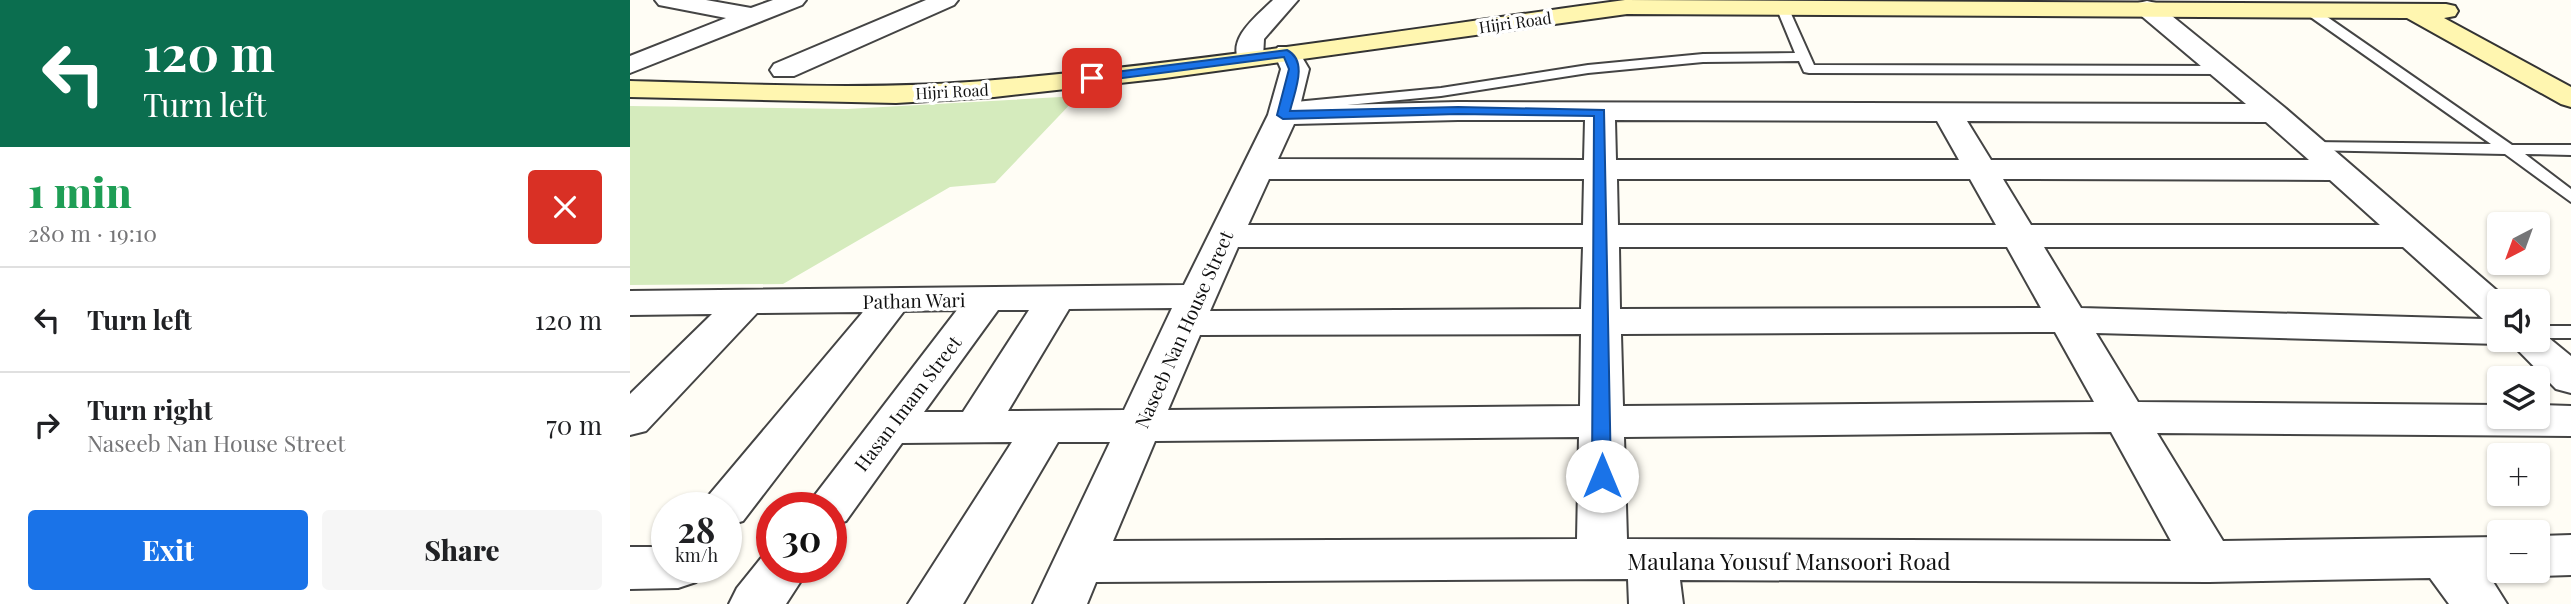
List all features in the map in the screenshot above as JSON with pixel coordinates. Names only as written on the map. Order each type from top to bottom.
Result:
[{"type":"main road","name":"Hijri Road","points":[[925,68],[1116,54],[1263,50],[1544,0]]},
{"type":"main road","points":[[2418,5],[2571,77]]},
{"type":"main road","points":[[2418,5],[2571,98]]},
{"type":"main road","name":"Hijri Road","points":[[630,89],[712,94],[896,94],[994,89],[1263,50],[1627,7],[2306,8],[2418,5]]},
{"type":"main road","points":[[630,67],[862,69]]},
{"type":"street","points":[[667,0],[753,16]]},
{"type":"street","points":[[630,67],[794,0]]},
{"type":"street","points":[[784,70],[946,0]]},
{"type":"street","points":[[1263,50],[1286,0]]},
{"type":"street","points":[[2147,8],[2274,113],[2408,236],[2487,303]]},
{"type":"street","name":"Naseeb Nan House Street","points":[[1069,583],[1191,310],[1284,111],[1295,69],[1263,50]]},
{"type":"street","points":[[1284,111],[2274,113]]},
{"type":"street","points":[[1947,112],[2065,320],[2209,562]]},
{"type":"street","points":[[1600,113],[1601,421],[1637,574]]},
{"type":"street","points":[[1257,169],[2336,170]]},
{"type":"street","points":[[1226,236],[2408,236]]},
{"type":"street","points":[[975,427],[1056,298]]},
{"type":"street","name":"Pathan Wari","points":[[630,303],[1056,298],[1191,310],[1601,323],[2065,320],[2487,332]]},
{"type":"street","name":"Hasan Imam Street","points":[[841,492],[986,299]]},
{"type":"street","points":[[739,492],[892,301]]},
{"type":"street","points":[[630,420],[746,302]]},
{"type":"street","points":[[2542,352],[2571,379]]},
{"type":"street","points":[[888,428],[2123,417],[2571,421]]},
{"type":"street","points":[[935,604],[1046,425]]},
{"type":"street","points":[[2550,556],[2571,555]]},
{"type":"street","name":"Maulana Yousuf Mansoori Road","points":[[1069,583],[2487,557]]},
{"type":"street","points":[[2444,558],[2480,604]]},
{"type":"street","points":[[630,568],[651,568]]},
{"type":"street","points":[[756,604],[772,583]]},
{"type":"lane","points":[[1783,7],[1809,69],[2222,70]]},
{"type":"lane","points":[[2306,8],[2508,149],[2571,197]]},
{"type":"lane","points":[[1284,111],[1441,92],[1588,69],[1703,58],[1804,57]]},
{"type":"lane","points":[[2310,147],[2571,150]]},
{"type":"lane","points":[[2550,332],[2571,332]]},
{"type":"green space","points":[[1078,96],[995,183],[950,187],[783,284],[630,285],[630,106],[847,109]]},
{"type":"route","points":[[1092,78],[1287,53],[1295,69],[1283,115],[1458,111],[1600,113],[1602,476]]}]
